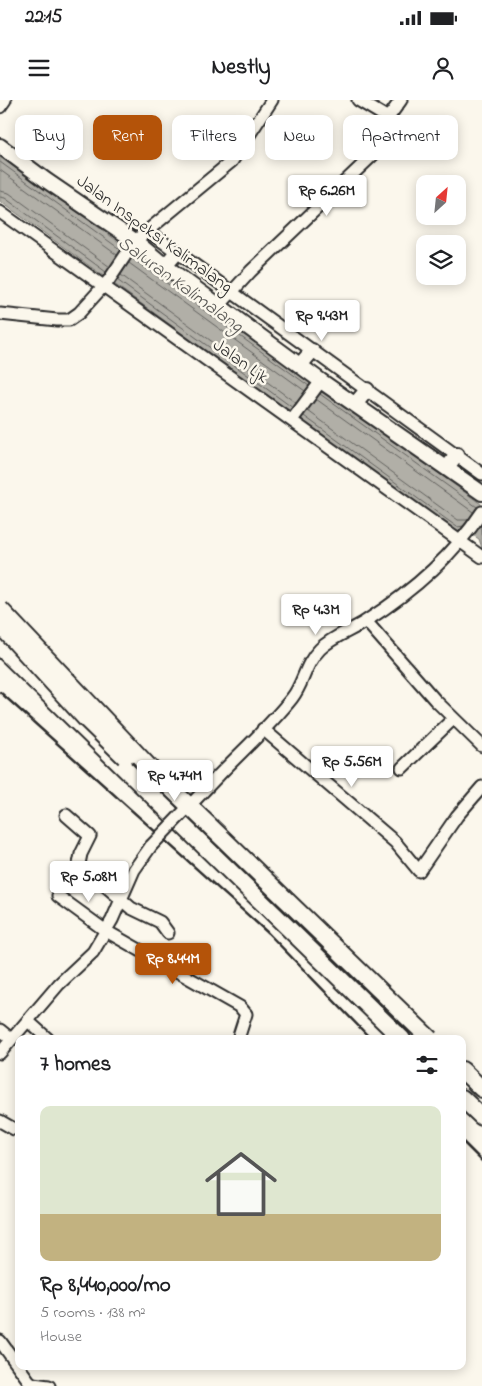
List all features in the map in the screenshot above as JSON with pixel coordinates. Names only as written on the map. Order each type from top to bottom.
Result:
[{"type":"highway","points":[[0,609],[153,771],[426,1035]]},
{"type":"highway","points":[[0,624],[129,752],[426,1035]]},
{"type":"highway","points":[[0,624],[85,718],[412,1035]]},
{"type":"highway","points":[[0,647],[398,1035]]},
{"type":"highway","points":[[466,1073],[482,1084]]},
{"type":"highway","points":[[466,1074],[482,1089]]},
{"type":"highway","points":[[466,1088],[482,1102]]},
{"type":"highway","points":[[466,1102],[482,1117]]},
{"type":"main road","name":"Jalan Inspeksi Kalimalang","points":[[0,146],[133,245],[301,364],[320,382],[356,403],[482,493]]},
{"type":"main road","points":[[165,266],[177,252]]},
{"type":"main road","points":[[301,364],[312,351]]},
{"type":"main road","points":[[356,403],[367,390]]},
{"type":"main road","points":[[447,468],[457,455]]},
{"type":"street","points":[[0,107],[5,100]]},
{"type":"street","points":[[0,314],[41,320],[69,320],[92,301],[133,245],[232,161],[272,100]]},
{"type":"street","points":[[358,100],[383,115]]},
{"type":"street","points":[[390,115],[401,100]]},
{"type":"street","points":[[219,306],[251,271],[368,160]]},
{"type":"street","name":"Jalan Ljk","points":[[0,212],[106,283],[463,538],[482,557]]},
{"type":"street","name":"Jalan Inspeksi Kalimalang","points":[[148,231],[482,474]]},
{"type":"street","points":[[293,418],[320,382]]},
{"type":"street","points":[[0,1053],[59,984],[93,952],[106,931],[140,858],[294,696],[303,673],[320,649],[329,641],[366,621],[419,582],[463,538],[482,512]]},
{"type":"street","points":[[366,621],[452,719],[482,746]]},
{"type":"street","points":[[402,768],[452,719]]},
{"type":"street","points":[[263,729],[395,842],[419,871],[457,816],[482,787]]},
{"type":"street","points":[[66,815],[90,836],[81,854],[79,864],[86,873],[100,881],[131,908],[160,922],[168,933]]},
{"type":"street","points":[[58,896],[106,931],[240,1007],[246,1014],[239,1035]]},
{"type":"street","points":[[28,1020],[44,1035]]},
{"type":"street","points":[[0,1030],[11,1039]]},
{"type":"street","points":[[0,1121],[14,1130]]},
{"type":"street","points":[[2,1343],[15,1360]]},
{"type":"street","points":[[22,1370],[33,1384],[49,1386]]},
{"type":"water","points":[[0,156],[481,504],[482,548],[479,539],[465,530],[457,533],[0,201]]},
{"type":"railway","points":[[0,692],[268,933],[367,1035]]},
{"type":"railway","points":[[466,1145],[482,1161]]},
{"type":"water label","name":"Saluran Kalimalang","points":[[180,285]]}]
